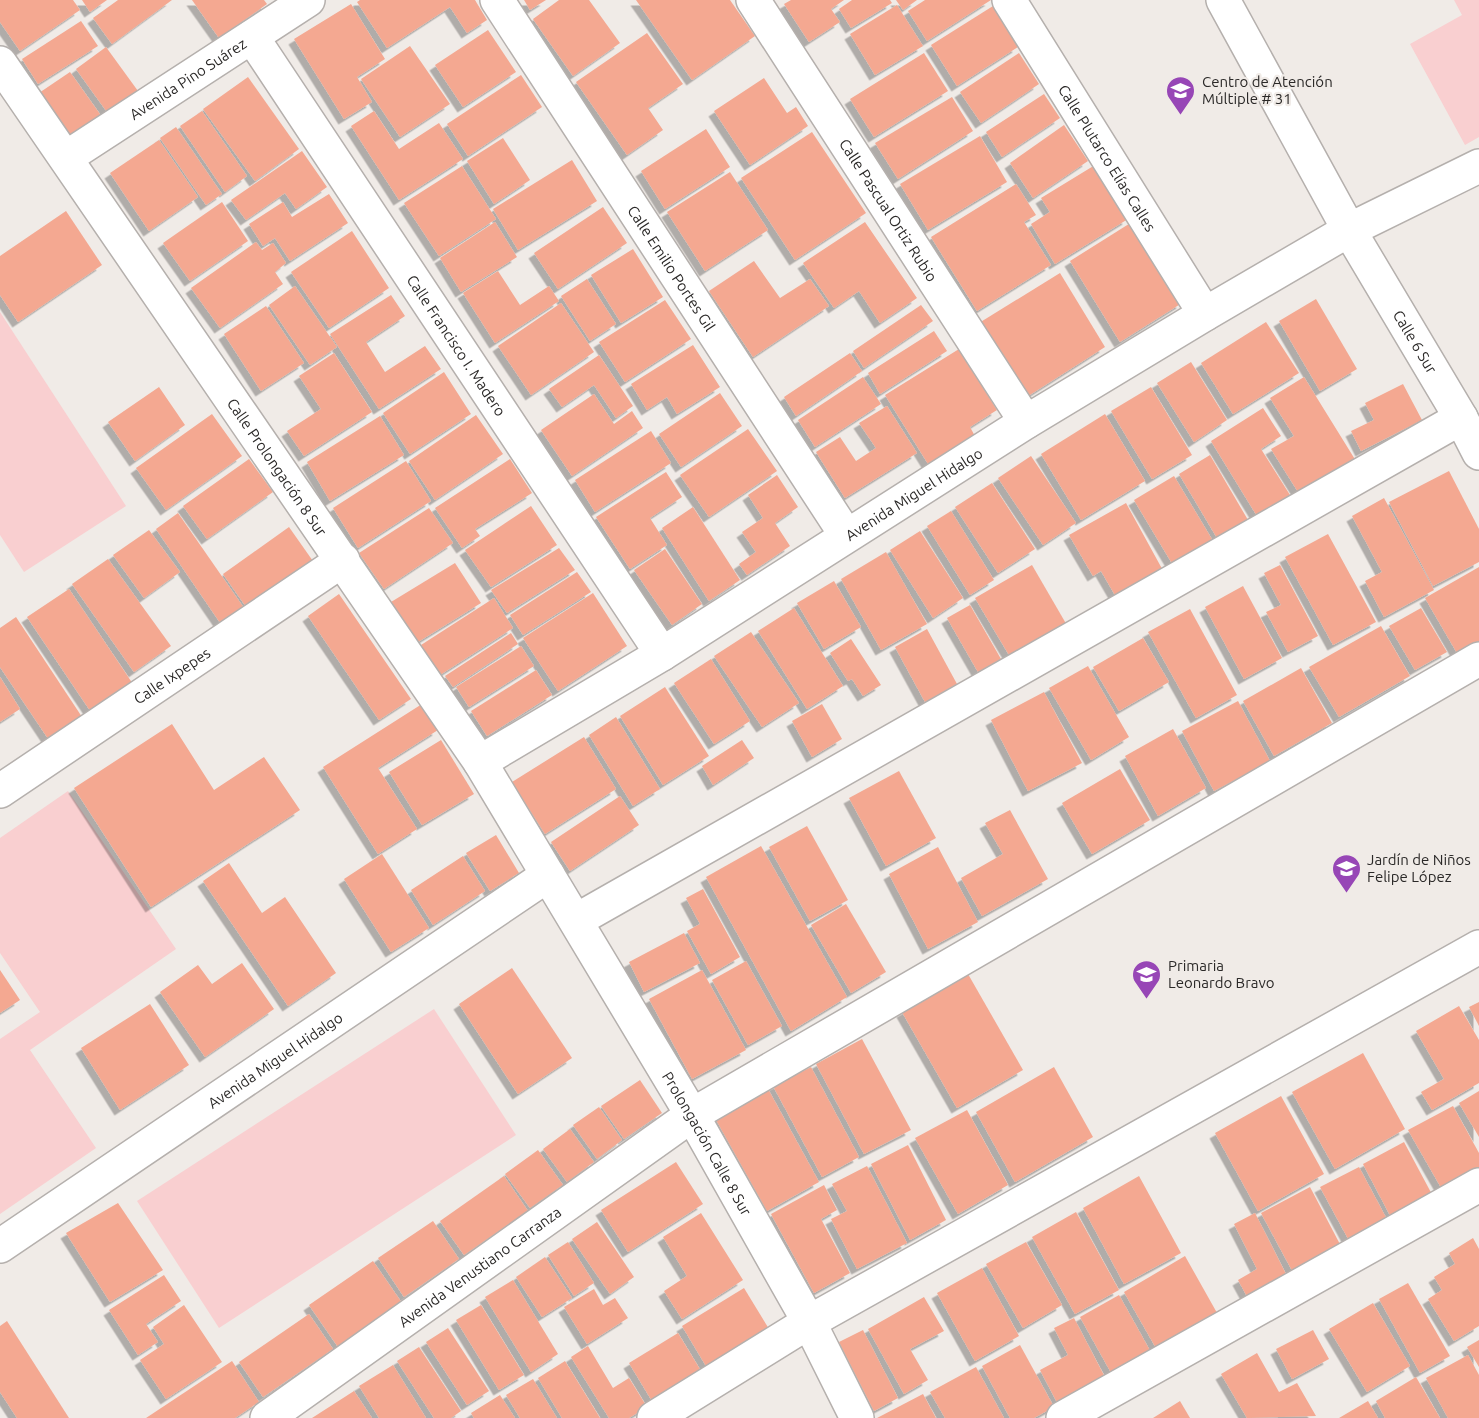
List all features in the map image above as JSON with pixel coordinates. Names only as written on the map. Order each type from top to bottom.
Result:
[{"type":"street","name":"Avenida Pino Suárez","points":[[67,157],[308,0]]},
{"type":"street","name":"Calle Emilio Portes Gil","points":[[497,0],[846,535]]},
{"type":"street","name":"Calle Pascual Ortiz Rubio","points":[[753,0],[1026,422]]},
{"type":"street","name":"Calle Plutarco Elías Calles","points":[[1009,0],[1205,314]]},
{"type":"street","name":"Calle 6 Sur","points":[[1223,0],[1349,230],[1461,417],[1479,453]]},
{"type":"street","name":"Calle Francisco I. Madero","points":[[252,37],[662,654]]},
{"type":"street","name":"Calle Prolongación 8 Sur","points":[[4,80],[67,157],[343,560],[480,762],[548,875]]},
{"type":"street","name":"Avenida Miguel Hidalgo","points":[[480,762],[662,654],[1026,422],[1205,314],[1349,230],[1479,166]]},
{"type":"street","points":[[577,920],[1461,417]]},
{"type":"street","name":"Calle Ixpepes","points":[[0,791],[343,560]]},
{"type":"street","name":"Avenida Venustiano Carranza","points":[[267,1418],[692,1114],[1479,658]]},
{"type":"street","name":"Avenida Miguel Hidalgo","points":[[0,1246],[548,875]]},
{"type":"street","name":"Prolongación Calle 8 Sur","points":[[548,875],[692,1114],[809,1322],[857,1418]]},
{"type":"street","points":[[654,1418],[809,1322],[1479,947]]},
{"type":"street","points":[[1063,1418],[1479,1185]]},
{"type":"shaded area","points":[[1454,0],[1479,0],[1479,137],[1465,145],[1410,44],[1462,15]]},
{"type":"shaded area","points":[[0,312],[126,506],[24,572],[0,535]]},
{"type":"shaded area","points":[[68,791],[176,949],[30,1050],[96,1148],[0,1214],[0,1039],[40,1012],[0,953],[0,838]]},
{"type":"shaded area","points":[[434,1009],[516,1135],[219,1328],[137,1201]]},
{"type":"building","points":[[0,0],[73,0],[80,10],[20,51],[0,22]]},
{"type":"building","points":[[82,0],[107,0],[90,12]]},
{"type":"building","points":[[118,0],[172,0],[112,44],[93,18]]},
{"type":"building","points":[[192,0],[264,0],[267,4],[219,38]]},
{"type":"building","points":[[360,0],[475,0],[487,20],[467,33],[450,7],[387,48],[357,2]]},
{"type":"building","points":[[524,0],[546,0],[530,10]]},
{"type":"building","points":[[559,0],[589,0],[620,43],[573,76],[533,19]]},
{"type":"building","points":[[636,0],[730,0],[755,36],[692,80]]},
{"type":"building","points":[[791,0],[844,0],[831,9],[840,22],[809,42],[784,4]]},
{"type":"building","points":[[852,0],[890,0],[892,3],[851,28],[839,9]]},
{"type":"building","points":[[896,0],[917,0],[903,10]]},
{"type":"building","points":[[925,0],[991,0],[927,41],[908,11]]},
{"type":"building","points":[[351,4],[385,59],[357,77],[372,102],[344,119],[294,39]]},
{"type":"building","points":[[897,5],[923,46],[875,75],[850,34]]},
{"type":"building","points":[[993,6],[1018,47],[957,86],[931,45]]},
{"type":"building","points":[[81,21],[98,46],[38,84],[22,59]]},
{"type":"building","points":[[488,30],[516,72],[463,107],[435,65]]},
{"type":"building","points":[[647,33],[683,84],[648,108],[663,130],[627,155],[576,82]]},
{"type":"building","points":[[410,46],[450,104],[400,137],[361,79]]},
{"type":"building","points":[[106,47],[138,91],[107,112],[76,69]]},
{"type":"building","points":[[924,53],[948,91],[874,137],[850,99]]},
{"type":"building","points":[[1019,53],[1039,84],[981,123],[960,92]]},
{"type":"building","points":[[70,72],[102,117],[67,140],[36,95]]},
{"type":"building","points":[[521,75],[542,107],[468,156],[447,124]]},
{"type":"building","points":[[248,77],[299,149],[255,181],[203,109]]},
{"type":"building","points":[[764,78],[787,113],[796,107],[808,126],[750,165],[714,111]]},
{"type":"building","points":[[1044,94],[1060,118],[1002,157],[986,132]]},
{"type":"building","points":[[952,97],[973,131],[898,179],[875,143]]},
{"type":"building","points":[[202,111],[247,176],[225,192],[180,126]]},
{"type":"building","points":[[374,111],[399,149],[439,123],[463,159],[399,200],[351,126]]},
{"type":"building","points":[[1064,125],[1088,161],[1033,198],[1010,163]]},
{"type":"building","points":[[176,127],[222,194],[206,205],[160,138]]},
{"type":"building","points":[[706,129],[730,167],[665,209],[641,171]]},
{"type":"building","points":[[812,132],[866,213],[795,260],[741,178]]},
{"type":"building","points":[[980,136],[1007,182],[928,230],[900,184]]},
{"type":"building","points":[[503,138],[530,180],[494,204],[467,161]]},
{"type":"building","points":[[159,140],[198,197],[149,231],[110,173]]},
{"type":"building","points":[[302,151],[327,187],[296,209],[285,193],[246,220],[231,200]]},
{"type":"building","points":[[572,160],[597,201],[518,250],[493,209]]},
{"type":"building","points":[[1095,165],[1128,219],[1055,264],[1031,224],[1050,212],[1041,198]]},
{"type":"building","points":[[462,166],[496,219],[439,256],[404,203]]},
{"type":"building","points":[[730,172],[768,230],[705,271],[667,212]]},
{"type":"building","points":[[1016,184],[1036,215],[1024,222],[1051,265],[977,311],[931,237]]},
{"type":"building","points":[[329,194],[348,223],[290,261],[275,238],[263,246],[249,224],[283,202],[292,217]]},
{"type":"building","points":[[222,202],[248,241],[190,281],[163,243]]},
{"type":"building","points":[[603,207],[627,243],[558,289],[534,253]]},
{"type":"building","points":[[66,211],[102,265],[18,322],[0,295],[0,256]]},
{"type":"building","points":[[495,222],[517,257],[461,292],[440,258]]},
{"type":"building","points":[[865,222],[917,298],[880,323],[859,291],[834,308],[803,263]]},
{"type":"building","points":[[1132,222],[1182,303],[1120,342],[1070,261]]},
{"type":"building","points":[[352,231],[389,288],[329,328],[291,272]]},
{"type":"building","points":[[256,242],[262,250],[273,243],[286,263],[275,272],[283,284],[220,328],[191,288]]},
{"type":"building","points":[[633,249],[663,297],[621,323],[591,275]]},
{"type":"building","points":[[754,261],[780,298],[810,279],[829,306],[753,357],[709,291]]},
{"type":"building","points":[[498,271],[520,305],[549,286],[559,301],[495,343],[463,293]]},
{"type":"building","points":[[1060,273],[1105,347],[1025,398],[979,323]]},
{"type":"building","points":[[587,279],[616,324],[590,341],[561,296]]},
{"type":"building","points":[[295,286],[337,347],[310,365],[269,305]]},
{"type":"building","points":[[391,295],[405,316],[366,342],[385,372],[425,346],[441,369],[379,409],[330,334]]},
{"type":"building","points":[[1316,299],[1357,369],[1320,391],[1279,321]]},
{"type":"building","points":[[665,300],[691,339],[625,382],[599,342]]},
{"type":"building","points":[[561,303],[594,352],[531,395],[498,346]]},
{"type":"building","points":[[921,305],[933,321],[864,368],[853,351]]},
{"type":"building","points":[[266,306],[304,363],[261,391],[224,334]]},
{"type":"building","points":[[1266,322],[1299,373],[1233,414],[1201,363]]},
{"type":"building","points":[[934,331],[947,351],[880,394],[868,373]]},
{"type":"building","points":[[693,345],[720,387],[677,414],[667,397],[647,410],[631,384]]},
{"type":"building","points":[[959,349],[997,410],[970,427],[976,438],[930,467],[885,395]]},
{"type":"building","points":[[334,353],[372,412],[304,456],[287,431],[321,409],[299,376]]},
{"type":"building","points":[[850,353],[862,371],[796,416],[784,397]]},
{"type":"building","points":[[599,355],[633,406],[616,418],[594,385],[562,407],[549,389]]},
{"type":"building","points":[[1191,362],[1227,420],[1194,442],[1157,383]]},
{"type":"building","points":[[444,372],[471,414],[410,454],[383,413]]},
{"type":"building","points":[[863,377],[881,404],[815,447],[798,420]]},
{"type":"building","points":[[1304,377],[1356,461],[1300,495],[1271,449],[1294,436],[1270,398]]},
{"type":"building","points":[[1403,384],[1422,420],[1361,451],[1351,431],[1374,420],[1365,403]]},
{"type":"building","points":[[159,387],[185,425],[135,461],[108,422]]},
{"type":"building","points":[[1151,387],[1192,455],[1152,479],[1111,411]]},
{"type":"building","points":[[720,393],[742,426],[681,467],[659,434]]},
{"type":"building","points":[[594,394],[614,424],[632,411],[643,428],[572,476],[541,430]]},
{"type":"building","points":[[887,406],[917,453],[845,498],[816,452],[840,437],[856,461],[876,448],[859,423]]},
{"type":"building","points":[[1263,408],[1281,436],[1261,449],[1290,495],[1257,516],[1211,441]]},
{"type":"building","points":[[212,414],[242,456],[166,510],[136,468]]},
{"type":"building","points":[[1105,414],[1145,481],[1081,520],[1041,454]]},
{"type":"building","points":[[476,415],[503,454],[435,500],[409,461]]},
{"type":"building","points":[[380,416],[404,455],[330,501],[307,462]]},
{"type":"building","points":[[748,429],[777,471],[709,517],[680,475]]},
{"type":"building","points":[[651,431],[671,463],[595,512],[575,480]]},
{"type":"building","points":[[1210,455],[1248,520],[1217,538],[1179,474]]},
{"type":"building","points":[[1031,456],[1076,523],[1043,545],[998,478]]},
{"type":"building","points":[[249,459],[273,492],[207,539],[183,506]]},
{"type":"building","points":[[510,459],[532,493],[475,529],[480,536],[462,548],[435,508]]},
{"type":"building","points":[[406,461],[431,501],[358,548],[333,508]]},
{"type":"building","points":[[1449,471],[1479,529],[1479,562],[1433,586],[1389,502]]},
{"type":"building","points":[[666,472],[682,497],[650,518],[667,545],[630,569],[596,517]]},
{"type":"building","points":[[777,475],[798,507],[775,523],[790,546],[747,575],[739,564],[756,552],[742,532],[763,518],[748,495]]},
{"type":"building","points":[[1174,476],[1213,541],[1173,565],[1134,500]]},
{"type":"building","points":[[992,483],[1035,549],[998,573],[955,507]]},
{"type":"building","points":[[1384,498],[1434,590],[1384,617],[1365,581],[1382,572],[1352,516]]},
{"type":"building","points":[[1126,503],[1166,576],[1119,602],[1101,571],[1093,576],[1069,535]]},
{"type":"building","points":[[531,506],[557,545],[491,587],[465,550]]},
{"type":"building","points":[[693,507],[740,580],[709,601],[662,528]]},
{"type":"building","points":[[429,508],[453,543],[384,589],[359,553]]},
{"type":"building","points":[[951,511],[994,580],[970,595],[927,526]]},
{"type":"building","points":[[178,513],[246,611],[223,627],[156,529]]},
{"type":"building","points":[[289,527],[315,564],[249,611],[223,574]]},
{"type":"building","points":[[149,530],[180,572],[144,598],[113,555]]},
{"type":"building","points":[[920,531],[963,598],[933,618],[890,550]]},
{"type":"building","points":[[1328,534],[1376,622],[1333,645],[1285,557]]},
{"type":"building","points":[[559,548],[575,570],[507,613],[491,590]]},
{"type":"building","points":[[665,549],[702,604],[672,625],[634,570]]},
{"type":"building","points":[[886,552],[927,624],[881,650],[841,579]]},
{"type":"building","points":[[108,559],[171,646],[134,672],[72,584]]},
{"type":"building","points":[[455,563],[481,603],[418,642],[391,602]]},
{"type":"building","points":[[1032,565],[1068,627],[1012,660],[975,598]]},
{"type":"building","points":[[1280,565],[1318,636],[1288,652],[1266,612],[1281,605],[1264,573]]},
{"type":"building","points":[[1479,567],[1479,641],[1457,653],[1425,598]]},
{"type":"building","points":[[577,572],[591,592],[523,635],[510,615]]},
{"type":"building","points":[[834,581],[861,627],[824,649],[797,603]]},
{"type":"building","points":[[1243,586],[1282,658],[1244,679],[1205,607]]},
{"type":"building","points":[[69,589],[137,690],[95,718],[27,617]]},
{"type":"building","points":[[593,593],[627,646],[558,691],[523,638]]},
{"type":"building","points":[[339,594],[411,699],[379,720],[308,616]]},
{"type":"building","points":[[494,598],[513,628],[440,675],[421,645]]},
{"type":"building","points":[[970,605],[1001,659],[978,672],[947,618]]},
{"type":"building","points":[[794,608],[843,686],[807,709],[758,631]]},
{"type":"building","points":[[1421,608],[1447,652],[1415,670],[1389,626]]},
{"type":"building","points":[[1190,609],[1237,695],[1196,718],[1148,632]]},
{"type":"building","points":[[16,617],[86,723],[53,746],[0,667],[0,628]]},
{"type":"building","points":[[1381,626],[1410,676],[1339,717],[1309,667]]},
{"type":"building","points":[[927,629],[957,684],[925,702],[895,647]]},
{"type":"building","points":[[751,632],[799,703],[762,727],[714,656]]},
{"type":"building","points":[[511,633],[518,644],[453,687],[445,676]]},
{"type":"building","points":[[1143,638],[1169,682],[1119,711],[1093,667]]},
{"type":"building","points":[[851,639],[881,685],[863,696],[852,679],[848,681],[830,653]]},
{"type":"building","points":[[521,646],[534,666],[469,707],[456,687]]},
{"type":"building","points":[[711,659],[750,721],[714,744],[674,683]]},
{"type":"building","points":[[1088,666],[1129,737],[1091,760],[1049,688]]},
{"type":"building","points":[[1301,668],[1332,723],[1274,756],[1243,701]]},
{"type":"building","points":[[536,670],[552,695],[487,736],[471,711]]},
{"type":"building","points":[[0,677],[20,709],[0,722]]},
{"type":"building","points":[[665,687],[709,756],[663,785],[620,716]]},
{"type":"building","points":[[1044,692],[1082,763],[1028,791],[991,720]]},
{"type":"building","points":[[1238,701],[1270,761],[1214,791],[1182,731]]},
{"type":"building","points":[[422,704],[438,730],[378,768],[417,829],[378,854],[323,767]]},
{"type":"building","points":[[822,704],[842,739],[812,757],[792,721]]},
{"type":"building","points":[[616,717],[660,789],[633,806],[589,735]]},
{"type":"building","points":[[172,724],[214,790],[264,757],[300,810],[151,907],[74,788]]},
{"type":"building","points":[[1173,729],[1206,788],[1158,816],[1125,756]]},
{"type":"building","points":[[584,737],[616,789],[545,834],[512,782]]},
{"type":"building","points":[[441,740],[474,794],[422,825],[389,772]]},
{"type":"building","points":[[742,740],[754,758],[713,785],[702,766]]},
{"type":"building","points":[[1120,769],[1150,820],[1092,854],[1062,803]]},
{"type":"building","points":[[899,771],[936,838],[886,866],[849,798]]},
{"type":"building","points":[[620,796],[639,825],[570,871],[551,842]]},
{"type":"building","points":[[1010,810],[1048,879],[982,916],[961,878],[1003,854],[985,823]]},
{"type":"building","points":[[807,826],[848,900],[810,921],[769,847]]},
{"type":"building","points":[[496,835],[519,873],[490,891],[466,853]]},
{"type":"building","points":[[761,846],[847,997],[791,1031],[706,877]]},
{"type":"building","points":[[938,847],[978,922],[928,949],[889,874]]},
{"type":"building","points":[[382,854],[429,928],[391,952],[344,879]]},
{"type":"building","points":[[463,856],[485,891],[433,925],[411,890]]},
{"type":"building","points":[[229,863],[262,913],[285,897],[336,973],[288,1006],[203,881]]},
{"type":"building","points":[[703,889],[740,957],[711,974],[687,931],[700,924],[686,898]]},
{"type":"building","points":[[846,904],[886,972],[851,993],[811,925]]},
{"type":"building","points":[[684,933],[700,963],[644,992],[629,962]]},
{"type":"building","points":[[746,961],[782,1026],[748,1045],[712,980]]},
{"type":"building","points":[[242,963],[274,1009],[205,1057],[160,992],[198,965],[212,984]]},
{"type":"building","points":[[512,968],[572,1058],[518,1094],[459,1004]]},
{"type":"building","points":[[0,970],[20,1000],[0,1013]]},
{"type":"building","points":[[702,970],[746,1050],[692,1079],[649,999]]},
{"type":"building","points":[[968,974],[1023,1070],[957,1108],[902,1012]]},
{"type":"building","points":[[1479,1002],[1479,1026],[1469,1007]]},
{"type":"building","points":[[150,1004],[189,1065],[120,1110],[81,1048]]},
{"type":"building","points":[[1459,1006],[1479,1040],[1479,1083],[1432,1110],[1421,1092],[1444,1079],[1416,1031]]},
{"type":"building","points":[[862,1039],[911,1130],[864,1154],[816,1064]]},
{"type":"building","points":[[1363,1053],[1405,1129],[1335,1169],[1292,1092]]},
{"type":"building","points":[[811,1067],[859,1157],[822,1177],[773,1086]]},
{"type":"building","points":[[1054,1067],[1093,1137],[1015,1182],[976,1112]]},
{"type":"building","points":[[640,1080],[662,1113],[624,1139],[601,1106]]},
{"type":"building","points":[[768,1089],[819,1182],[767,1211],[715,1118]]},
{"type":"building","points":[[1479,1091],[1479,1137],[1459,1103]]},
{"type":"building","points":[[1281,1096],[1324,1174],[1258,1211],[1215,1133]]},
{"type":"building","points":[[1453,1106],[1479,1153],[1479,1180],[1447,1198],[1408,1130]]},
{"type":"building","points":[[599,1107],[622,1140],[597,1159],[573,1125]]},
{"type":"building","points":[[967,1110],[1008,1185],[958,1214],[915,1138]]},
{"type":"building","points":[[570,1129],[594,1162],[567,1182],[543,1149]]},
{"type":"building","points":[[1404,1142],[1435,1200],[1394,1223],[1363,1164]]},
{"type":"building","points":[[908,1145],[946,1220],[910,1240],[871,1164]]},
{"type":"building","points":[[538,1150],[563,1185],[530,1208],[505,1174]]},
{"type":"building","points":[[676,1162],[703,1204],[628,1252],[601,1210]]},
{"type":"building","points":[[867,1166],[907,1243],[857,1269],[831,1219],[847,1211],[832,1184]]},
{"type":"building","points":[[1359,1167],[1390,1225],[1352,1246],[1320,1187]]},
{"type":"building","points":[[504,1176],[528,1211],[464,1255],[440,1221]]},
{"type":"building","points":[[1139,1176],[1181,1253],[1124,1284],[1083,1208]]},
{"type":"building","points":[[824,1185],[837,1210],[821,1219],[850,1273],[814,1293],[771,1214]]},
{"type":"building","points":[[1310,1187],[1343,1250],[1295,1276],[1261,1213]]},
{"type":"building","points":[[118,1203],[163,1270],[110,1302],[66,1233]]},
{"type":"building","points":[[1076,1212],[1119,1290],[1075,1314],[1032,1237]]},
{"type":"building","points":[[701,1213],[743,1280],[682,1319],[664,1291],[687,1276],[663,1237]]},
{"type":"building","points":[[1255,1213],[1290,1282],[1250,1302],[1238,1280],[1257,1269],[1234,1224]]},
{"type":"building","points":[[433,1221],[459,1259],[404,1297],[378,1258]]},
{"type":"building","points":[[597,1222],[634,1277],[610,1294],[572,1239]]},
{"type":"building","points":[[1473,1238],[1479,1249],[1479,1326],[1454,1341],[1428,1299],[1442,1290],[1434,1277],[1455,1264],[1449,1253]]},
{"type":"building","points":[[568,1242],[594,1283],[574,1296],[548,1255]]},
{"type":"building","points":[[1026,1242],[1062,1305],[1023,1328],[986,1264]]},
{"type":"building","points":[[1185,1256],[1221,1320],[1160,1355],[1124,1292]]},
{"type":"building","points":[[545,1257],[572,1298],[542,1317],[516,1277]]},
{"type":"building","points":[[373,1261],[402,1303],[338,1347],[309,1305]]},
{"type":"building","points":[[982,1268],[1019,1336],[975,1361],[937,1293]]},
{"type":"building","points":[[164,1275],[181,1301],[146,1324],[158,1342],[138,1355],[109,1310]]},
{"type":"building","points":[[513,1280],[558,1354],[531,1372],[485,1297]]},
{"type":"building","points":[[1408,1283],[1450,1356],[1420,1373],[1379,1299]]},
{"type":"building","points":[[744,1288],[772,1334],[709,1371],[682,1326]]},
{"type":"building","points":[[594,1289],[603,1305],[615,1298],[628,1318],[587,1344],[564,1307]]},
{"type":"building","points":[[1119,1295],[1153,1356],[1114,1378],[1080,1317]]},
{"type":"building","points":[[924,1297],[944,1331],[910,1349],[928,1380],[904,1394],[868,1329]]},
{"type":"building","points":[[1373,1303],[1410,1366],[1367,1392],[1329,1329]]},
{"type":"building","points":[[184,1305],[222,1362],[166,1399],[140,1360],[164,1344],[153,1327]]},
{"type":"building","points":[[481,1305],[524,1375],[499,1390],[456,1320]]},
{"type":"building","points":[[309,1314],[333,1349],[263,1397],[239,1362]]},
{"type":"building","points":[[1074,1318],[1108,1383],[1060,1408],[1040,1370],[1068,1355],[1054,1328]]},
{"type":"building","points":[[7,1321],[69,1418],[17,1418],[0,1392],[0,1326]]},
{"type":"building","points":[[448,1328],[489,1391],[467,1405],[426,1342]]},
{"type":"building","points":[[863,1330],[898,1398],[874,1411],[839,1342]]},
{"type":"building","points":[[1313,1330],[1329,1359],[1292,1379],[1276,1349]]},
{"type":"building","points":[[678,1333],[701,1371],[652,1401],[629,1363]]},
{"type":"building","points":[[1479,1340],[1479,1367],[1467,1347]]},
{"type":"building","points":[[1020,1345],[1054,1407],[1034,1418],[1010,1418],[982,1366]]},
{"type":"building","points":[[588,1346],[613,1388],[629,1378],[647,1407],[629,1418],[609,1418],[571,1357]]},
{"type":"building","points":[[419,1347],[461,1411],[451,1418],[434,1418],[397,1361]]},
{"type":"building","points":[[1257,1353],[1279,1392],[1297,1383],[1316,1416],[1247,1418],[1221,1374]]},
{"type":"building","points":[[1468,1355],[1479,1375],[1479,1418],[1448,1418],[1426,1378]]},
{"type":"building","points":[[232,1361],[259,1402],[235,1418],[146,1418]]},
{"type":"building","points":[[565,1361],[600,1418],[562,1418],[538,1378]]},
{"type":"building","points":[[393,1365],[426,1418],[379,1418],[359,1386]]},
{"type":"building","points":[[976,1367],[1004,1418],[945,1418],[930,1392]]},
{"type":"building","points":[[1416,1377],[1440,1418],[1385,1418],[1376,1401]]},
{"type":"building","points":[[533,1379],[557,1418],[520,1418],[506,1395]]},
{"type":"building","points":[[354,1391],[372,1418],[312,1418]]},
{"type":"building","points":[[923,1394],[936,1418],[877,1418]]},
{"type":"building","points":[[500,1395],[515,1418],[474,1418],[471,1413]]},
{"type":"building","points":[[1180,1401],[1190,1418],[1153,1418]]},
{"type":"building","points":[[1368,1401],[1378,1418],[1339,1418]]},
{"type":"place","name":"Centro de Atención Múltiple # 31","points":[[1181,116]]},
{"type":"place","name":"Jardín de Niños Felipe López","points":[[1346,894]]},
{"type":"place","name":"Primaria Leonardo Bravo","points":[[1147,1000]]}]
